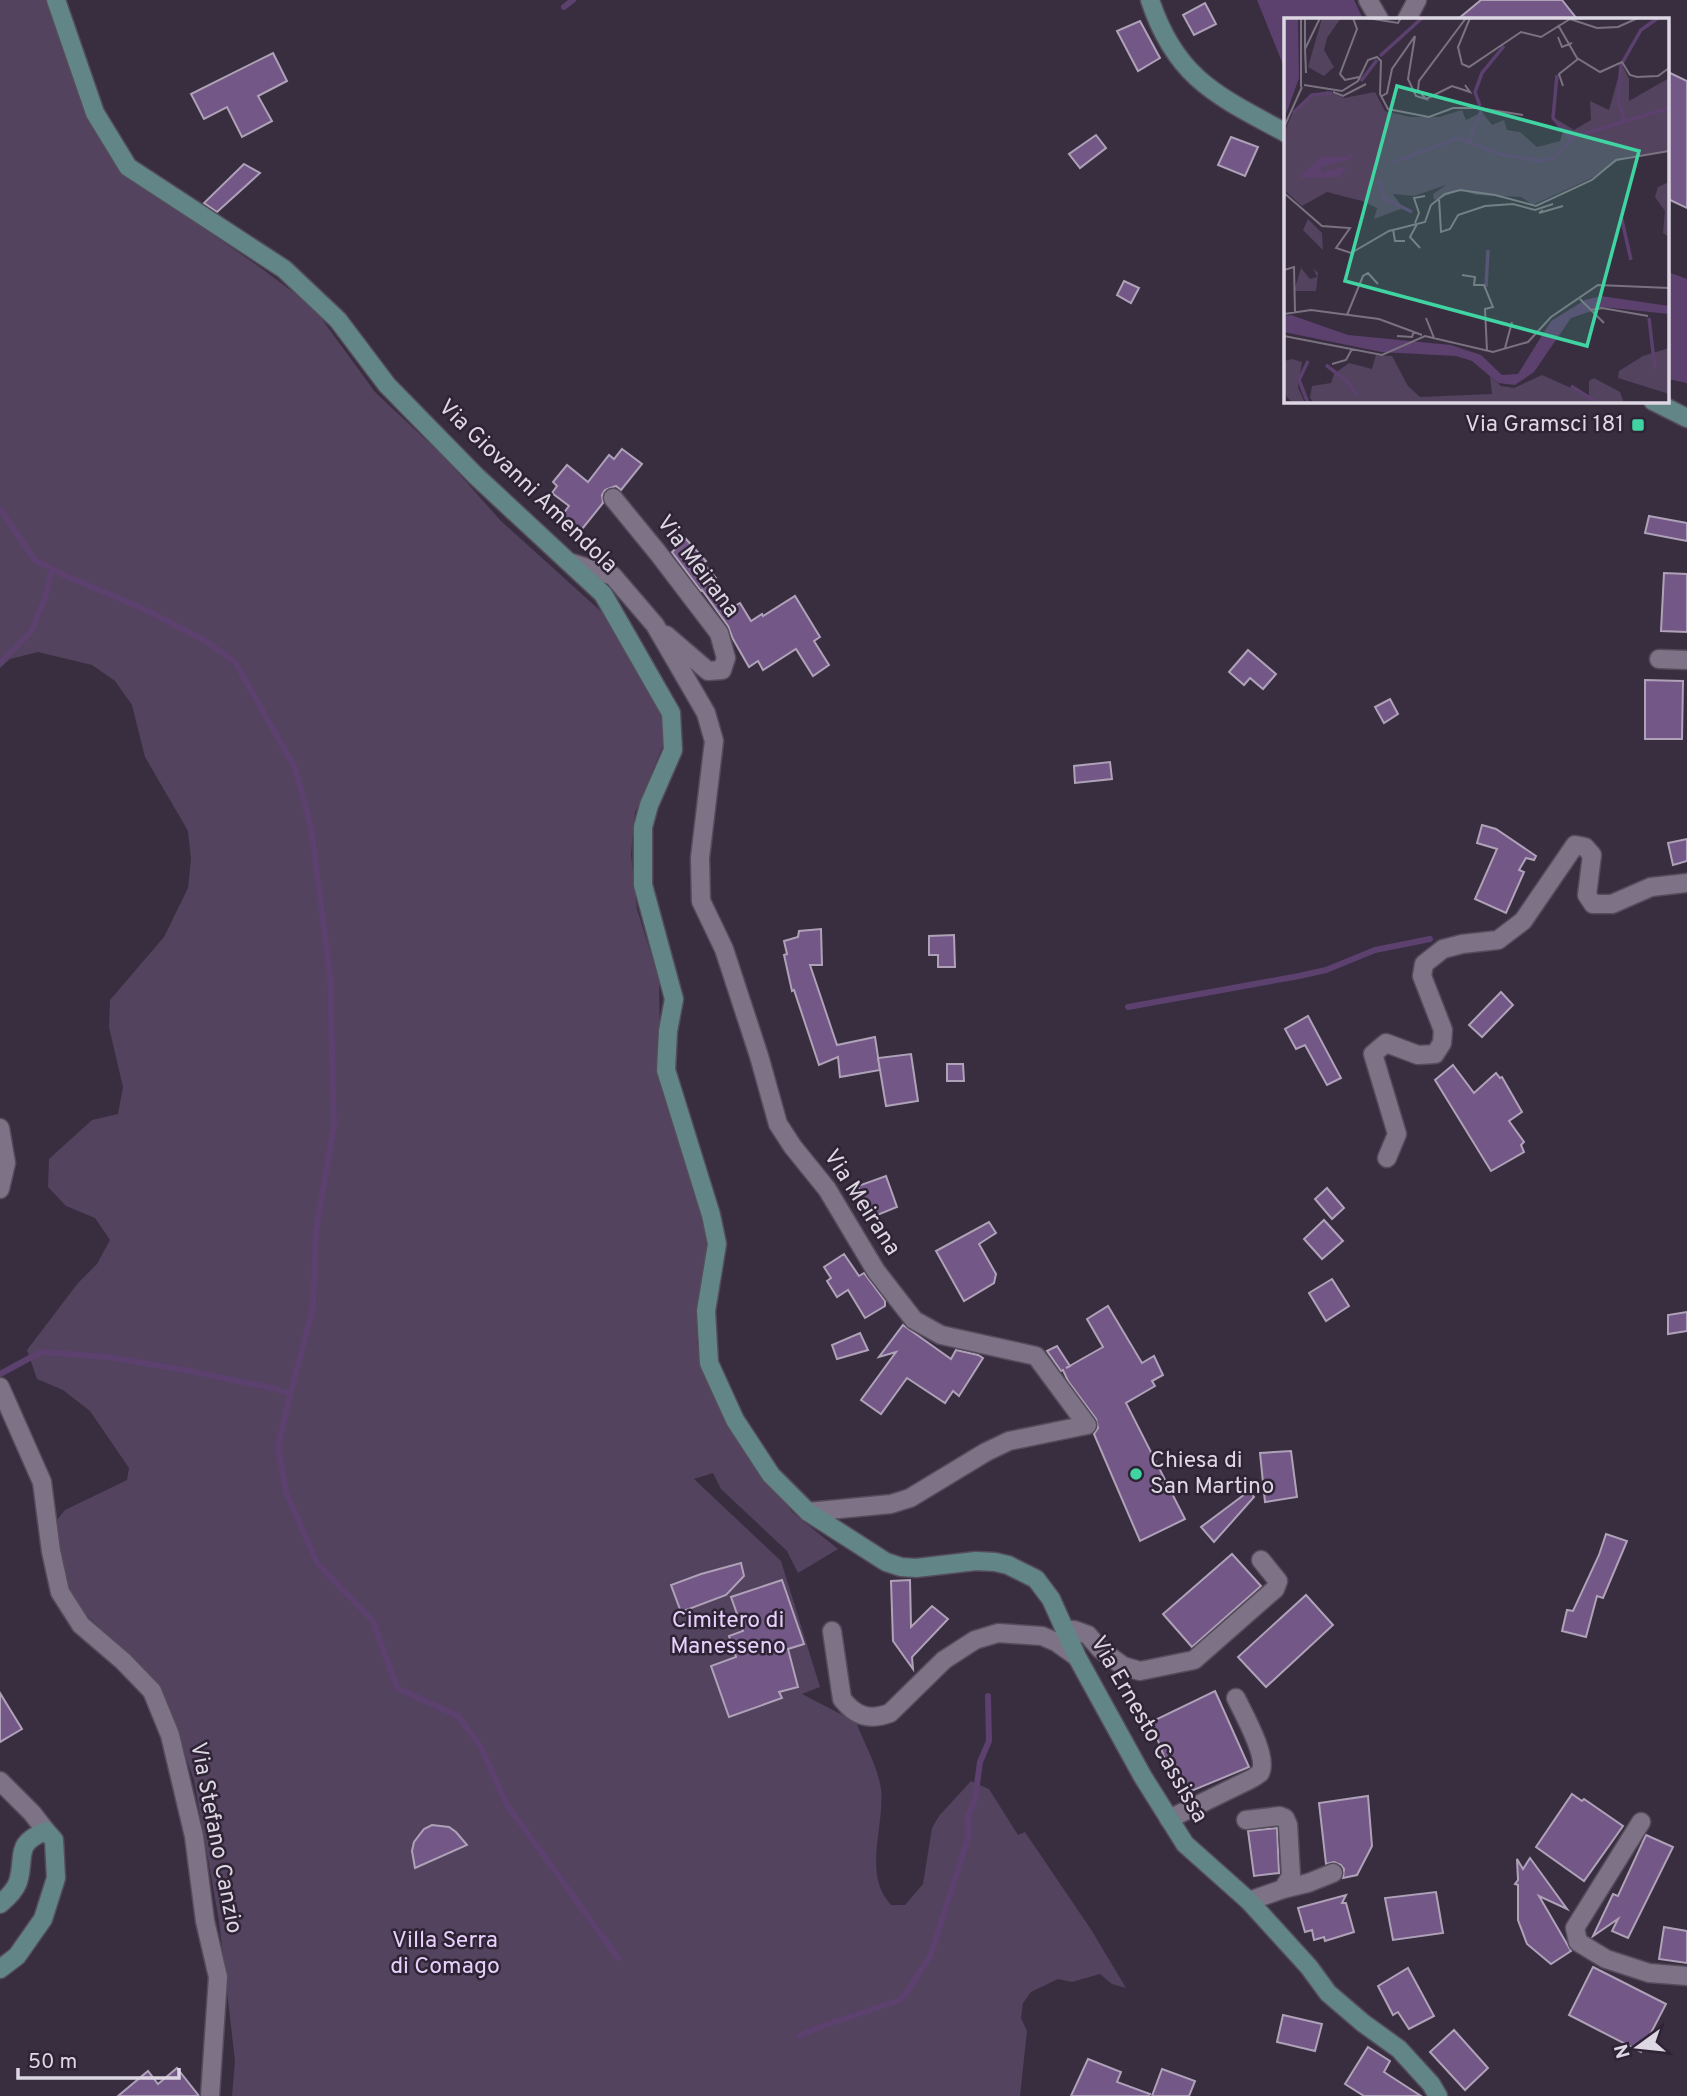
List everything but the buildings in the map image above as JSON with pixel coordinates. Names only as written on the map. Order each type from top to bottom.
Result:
[{"type":"street","name":"Via Giovanni Amendola","points":[[56,0],[95,113],[128,167],[284,269],[338,320],[387,385],[467,467],[603,594],[671,713],[673,750],[649,805],[643,827],[643,885],[674,999],[668,1031],[666,1070],[711,1215],[717,1244],[706,1311],[709,1363],[736,1420],[771,1475],[808,1512]]},
{"type":"street","points":[[1150,0],[1170,46],[1187,68],[1222,98],[1284,132]]},
{"type":"street","points":[[1368,0],[1378,18]]},
{"type":"street","points":[[1407,18],[1417,0]]},
{"type":"street","points":[[1655,402],[1687,418]]},
{"type":"street","name":"Via Meirana","points":[[572,563],[613,576],[655,625],[708,671],[722,670],[726,658],[719,633],[613,498]]},
{"type":"street","name":"Via Meirana","points":[[655,625],[706,713],[714,741],[700,859],[701,901],[724,949],[778,1124],[827,1189],[876,1271],[914,1320],[941,1335],[1036,1356],[1087,1425],[1009,1441],[910,1498],[891,1504],[808,1512]]},
{"type":"street","points":[[1660,659],[1687,660]]},
{"type":"street","points":[[1387,1158],[1397,1134],[1373,1054],[1385,1043],[1418,1055],[1435,1054],[1442,1043],[1443,1030],[1422,976],[1423,964],[1443,949],[1499,940],[1523,921],[1575,845],[1585,846],[1591,855],[1587,895],[1593,904],[1612,904],[1651,887],[1687,883]]},
{"type":"street","points":[[0,1128],[6,1163],[0,1189]]},
{"type":"street","name":"Via Stefano Canzio","points":[[0,1387],[42,1482],[51,1551],[60,1592],[81,1625],[123,1661],[152,1691],[170,1735],[194,1836],[205,1921],[218,1978],[209,2096]]},
{"type":"street","name":"Via Ernesto Cassissa","points":[[808,1512],[886,1562],[901,1567],[976,1561],[1008,1565],[1036,1579],[1051,1599],[1077,1657],[1143,1777],[1185,1843],[1249,1901],[1309,1967],[1328,1993],[1399,2049],[1438,2096]]},
{"type":"street","points":[[1065,1630],[1088,1635],[1100,1649],[1124,1666],[1140,1671],[1194,1660],[1275,1589],[1278,1581],[1261,1560]]},
{"type":"street","points":[[832,1631],[842,1699],[857,1714],[868,1718],[890,1713],[944,1660],[975,1640],[998,1633],[1042,1636],[1077,1657]]},
{"type":"street","points":[[1169,1818],[1260,1773],[1263,1762],[1259,1749],[1236,1698]]},
{"type":"street","points":[[0,1781],[54,1840],[57,1878],[43,1919],[16,1956],[0,1969]]},
{"type":"street","points":[[1246,1820],[1280,1816],[1285,1818],[1288,1825],[1291,1876],[1283,1889]]},
{"type":"street","points":[[1641,1822],[1575,1927],[1578,1942],[1606,1959],[1649,1973],[1687,1976]]},
{"type":"street","points":[[0,1904],[18,1884],[26,1842],[46,1831]]},
{"type":"street","points":[[1249,1901],[1283,1889],[1308,1884],[1333,1873]]},
{"type":"green space","points":[[0,0],[57,0],[123,170],[313,307],[375,392],[444,457],[501,521],[606,616],[659,708],[666,738],[635,813],[631,854],[637,909],[659,980],[660,1048],[714,1219],[698,1297],[697,1343],[718,1398],[744,1448],[792,1512],[838,1549],[798,1573],[787,1551],[721,1489],[713,1473],[694,1479],[781,1561],[820,1687],[802,1694],[856,1722],[874,1764],[881,1789],[876,1865],[882,1893],[891,1905],[905,1905],[923,1884],[932,1828],[939,1816],[971,1781],[989,1789],[1018,1835],[1025,1832],[1092,1931],[1126,1988],[1112,1984],[1100,1974],[1072,1982],[1058,1979],[1031,1992],[1023,2003],[1021,2018],[1027,2031],[1020,2096],[232,2096],[235,2061],[219,1921],[194,1780],[160,1685],[73,1602],[55,1548],[56,1521],[65,1510],[127,1480],[129,1468],[90,1411],[63,1390],[37,1379],[27,1350],[78,1283],[97,1264],[110,1240],[95,1218],[66,1206],[48,1187],[49,1159],[92,1120],[118,1114],[123,1087],[109,1027],[110,1000],[164,937],[188,888],[191,859],[188,831],[145,757],[132,705],[115,681],[92,665],[38,652],[10,659],[0,668]]},
{"type":"shaded area","points":[[1257,0],[1354,0],[1363,18],[1284,18],[1284,66]]},
{"type":"shaded area","points":[[1670,273],[1687,279],[1687,383],[1670,379]]},
{"type":"waterway","points":[[564,7],[573,0]]},
{"type":"waterway","points":[[0,509],[35,560],[61,574],[142,608],[204,640],[235,662],[295,768],[311,827],[330,975],[334,1126],[316,1230],[313,1308],[278,1447],[286,1492],[317,1563],[373,1621],[397,1688],[458,1716],[481,1747],[507,1805],[618,1958]]},
{"type":"waterway","points":[[0,663],[31,632],[45,598],[52,569]]},
{"type":"waterway","points":[[1128,1007],[1326,970],[1375,950],[1430,939]]},
{"type":"waterway","points":[[0,1374],[41,1352],[108,1357],[185,1370],[291,1394]]},
{"type":"waterway","points":[[799,2036],[900,2000],[930,1957],[969,1835],[968,1816],[975,1799],[980,1762],[989,1741],[988,1696]]},
{"type":"place","name":"Via Gramsci 181","points":[[1638,425]]},
{"type":"place","name":"Chiesa di San Martino","points":[[1136,1474]]},
{"type":"park label","name":"Cimitero di Manesseno","points":[[728,1634]]},
{"type":"park label","name":"Villa Serra di Comago","points":[[445,1954]]}]
